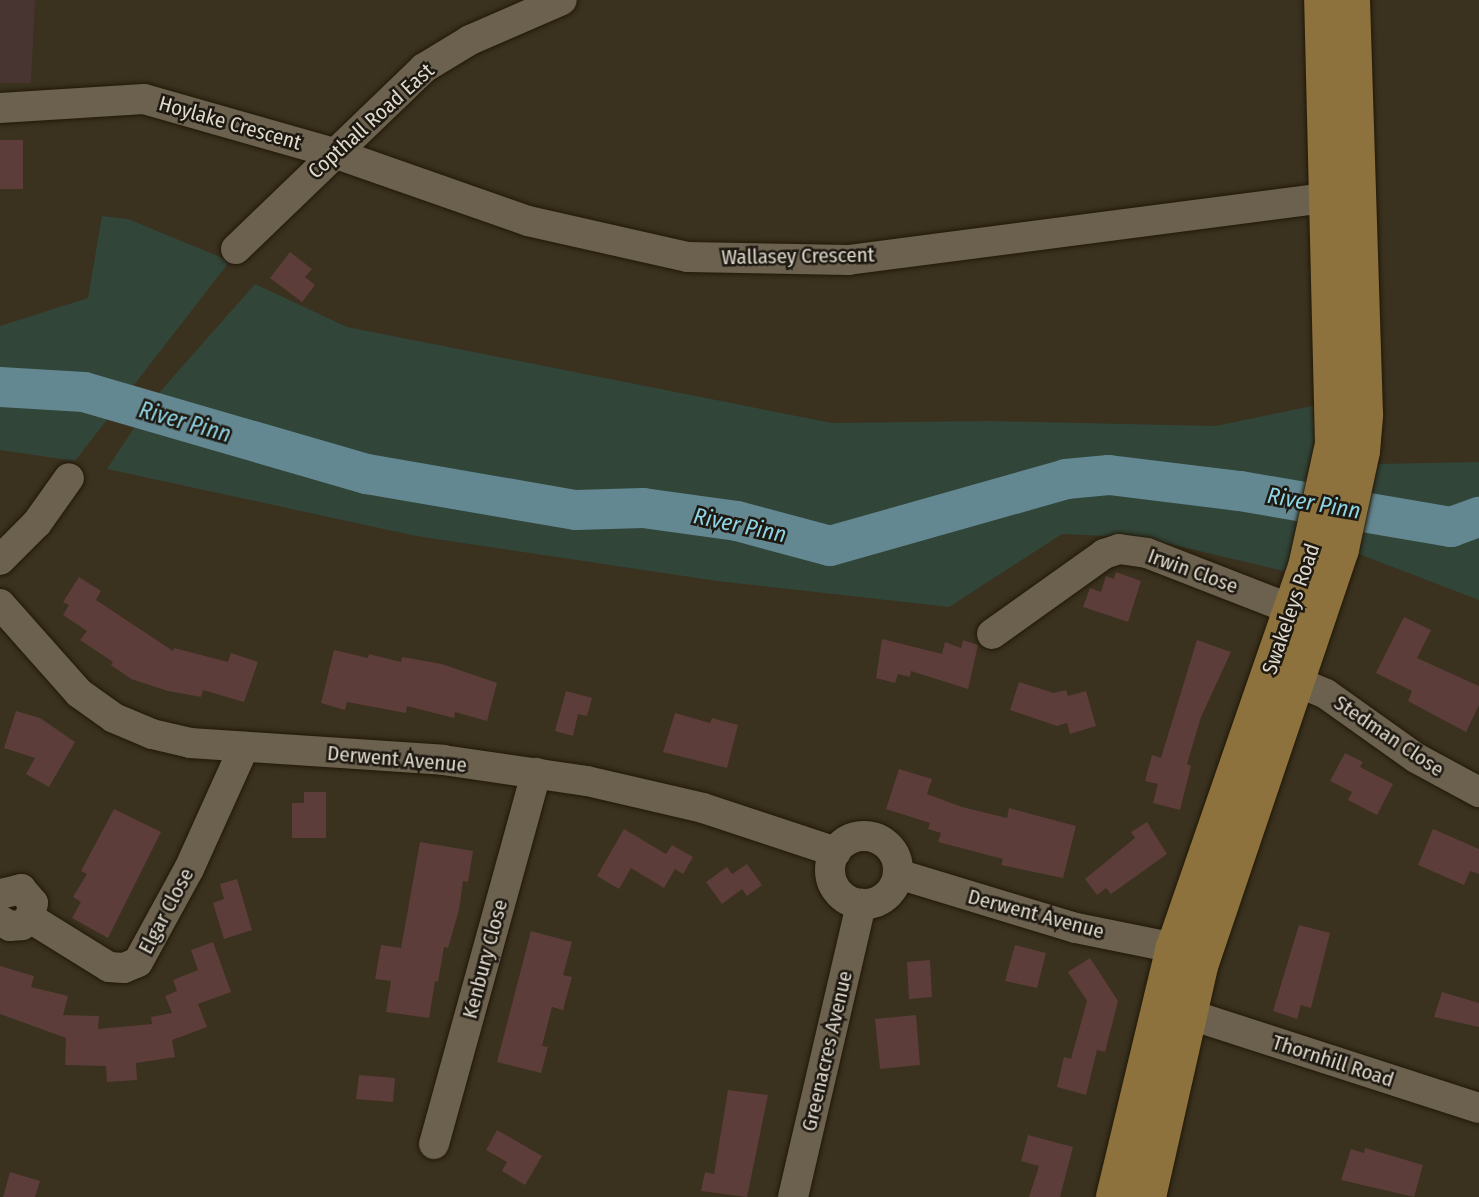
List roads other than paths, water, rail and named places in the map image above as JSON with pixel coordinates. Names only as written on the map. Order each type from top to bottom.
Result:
[{"type":"main road","name":"Swakeleys Road","points":[[1323,0],[1343,195]]},
{"type":"main road","name":"Swakeleys Road","points":[[1147,1197],[1203,950],[1328,544],[1346,458],[1343,195],[1352,0]]},
{"type":"main road","name":"Swakeleys Road","points":[[1115,1197],[1175,948],[1282,695],[1291,609],[1328,544]]},
{"type":"street","name":"Copthall Road East","points":[[236,249],[424,68],[470,40],[562,0]]},
{"type":"street","name":"Hoylake Crescent","points":[[0,108],[144,99],[334,153]]},
{"type":"street","name":"Wallasey Crescent","points":[[334,153],[528,222],[688,257],[848,260],[1343,195]]},
{"type":"street","points":[[0,560],[37,523],[69,478]]},
{"type":"street","name":"Irwin Close","points":[[992,635],[1104,554],[1119,549],[1147,554],[1291,609]]},
{"type":"street","name":"Derwent Avenue","points":[[0,604],[63,678],[114,718],[171,740],[443,761],[536,773],[703,808],[836,852]]},
{"type":"street","name":"Stedman Close","points":[[1282,695],[1326,694],[1416,758],[1479,792]]},
{"type":"street","name":"Elgar Close","points":[[30,918],[108,967],[124,968],[138,962],[177,893],[244,747]]},
{"type":"street","name":"Kenbury Close","points":[[434,1144],[536,773]]},
{"type":"street","points":[[854,838],[877,838],[895,854],[898,874],[888,895],[861,904],[851,902],[834,886],[831,863],[836,852],[854,838]]},
{"type":"street","name":"Derwent Avenue","points":[[898,874],[1076,928],[1175,948]]},
{"type":"street","points":[[0,894],[15,888],[27,892],[33,903],[30,918],[16,927],[0,920]]},
{"type":"street","name":"Greenacres Avenue","points":[[793,1197],[861,904]]},
{"type":"street","name":"Thornhill Road","points":[[1188,1014],[1479,1108]]},
{"type":"waterway","name":"River Pinn","points":[[0,387],[84,392],[367,474],[576,510],[643,508],[737,521],[830,546],[1066,479],[1109,475],[1240,491],[1451,527],[1479,517]]}]
